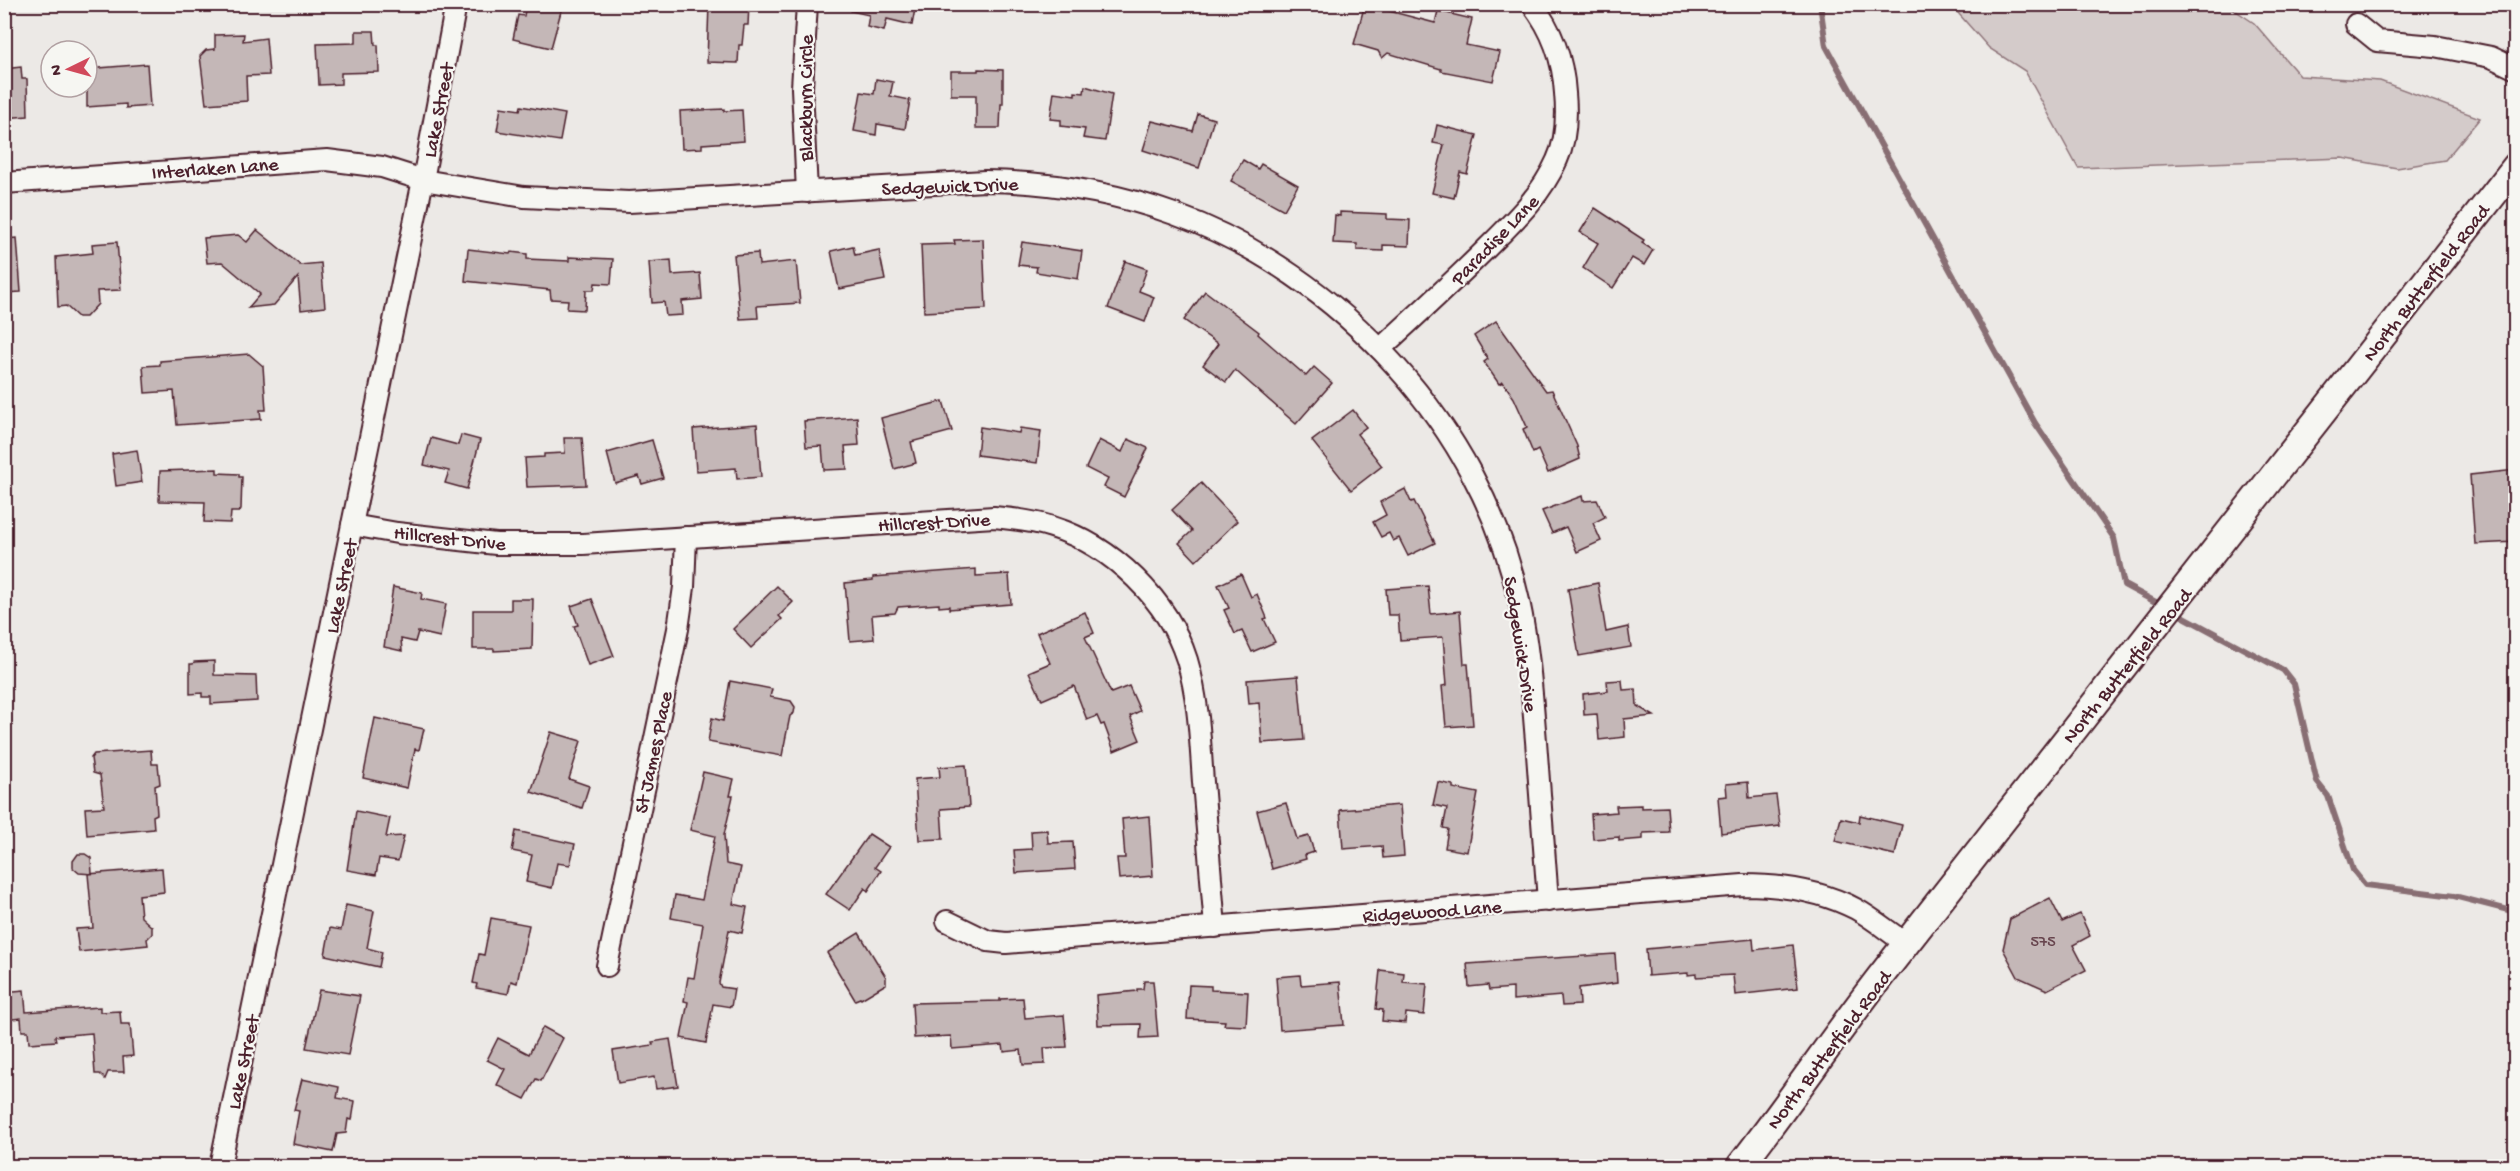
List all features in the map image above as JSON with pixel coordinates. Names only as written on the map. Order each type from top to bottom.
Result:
[{"type":"main road","name":"North Butterfield Road","points":[[1740,1167],[1907,944],[2516,166]]},
{"type":"street","name":"Lake Street","points":[[220,1167],[423,180],[456,4]]},
{"type":"street","name":"Blackburn Circle","points":[[807,4],[802,88],[807,192]]},
{"type":"street","name":"Paradise Lane","points":[[1380,349],[1455,280],[1529,206],[1557,159],[1567,116],[1564,71],[1545,20],[1532,4]]},
{"type":"street","points":[[2356,24],[2377,41],[2434,46],[2491,57],[2516,69]]},
{"type":"street","name":"Interlaken Lane","points":[[4,183],[327,160],[382,167],[423,180]]},
{"type":"street","name":"Sedgewick Drive","points":[[423,180],[524,196],[629,202],[985,181],[1077,188],[1143,204],[1208,228],[1294,276],[1347,317],[1380,349],[1427,402],[1468,466],[1491,518],[1519,601],[1530,669],[1548,901]]},
{"type":"street","name":"Hillcrest Drive","points":[[352,525],[397,533],[496,544],[583,544],[994,517],[1054,527],[1105,552],[1126,568],[1149,593],[1175,632],[1186,659],[1196,698],[1215,927]]},
{"type":"street","name":"St James Place","points":[[606,966],[678,629],[684,587],[686,537]]},
{"type":"street","name":"Ridgewood Lane","points":[[947,921],[988,941],[1006,943],[1743,885],[1769,885],[1806,891],[1856,909],[1907,944]]},
{"type":"shaded area","points":[[1951,5],[2227,5],[2254,23],[2300,76],[2380,81],[2480,118],[2445,160],[2397,168],[2342,158],[2078,168],[2025,71],[1989,48]]},
{"type":"building","points":[[526,4],[563,4],[551,48],[513,39],[518,15],[524,16]]},
{"type":"building","points":[[709,4],[749,4],[748,25],[744,25],[742,45],[739,45],[738,63],[707,62]]},
{"type":"building","points":[[851,4],[916,4],[912,25],[887,19],[884,31],[867,27],[869,15],[851,11]]},
{"type":"building","points":[[1365,4],[1391,4],[1389,11],[1435,23],[1438,11],[1472,19],[1466,45],[1500,52],[1493,81],[1441,71],[1441,69],[1388,53],[1382,58],[1378,51],[1354,44]]},
{"type":"building","points":[[356,31],[374,31],[375,45],[378,45],[379,72],[341,73],[341,84],[319,85],[317,44],[356,43]]},
{"type":"building","points":[[244,34],[243,41],[266,38],[269,75],[246,76],[247,101],[206,104],[200,56],[206,50],[215,49],[215,35]]},
{"type":"building","points":[[147,64],[150,106],[126,108],[126,104],[87,107],[87,99],[99,99],[99,68]]},
{"type":"building","points":[[21,67],[22,79],[27,79],[28,116],[4,118],[4,69]]},
{"type":"building","points":[[978,69],[1003,70],[1000,128],[976,128],[976,95],[951,95],[951,71],[978,71]]},
{"type":"building","points":[[876,79],[893,82],[890,96],[910,100],[905,129],[877,124],[876,135],[854,131],[861,92],[874,94]]},
{"type":"building","points":[[1085,86],[1112,94],[1105,141],[1083,138],[1085,129],[1061,126],[1061,120],[1050,119],[1054,92],[1075,95],[1075,92],[1084,93]]},
{"type":"building","points":[[521,106],[565,114],[560,141],[497,131],[501,107],[520,110]]},
{"type":"building","points":[[724,109],[724,111],[742,110],[744,141],[702,144],[702,148],[682,149],[680,111]]},
{"type":"building","points":[[1198,114],[1214,119],[1199,168],[1143,150],[1152,121],[1193,131]]},
{"type":"building","points":[[1437,125],[1477,135],[1467,174],[1460,172],[1454,198],[1432,193],[1444,145],[1433,143]]},
{"type":"building","points":[[1243,160],[1258,169],[1261,164],[1298,185],[1284,210],[1231,181]]},
{"type":"building","points":[[1595,208],[1644,240],[1642,243],[1653,250],[1644,265],[1632,258],[1613,288],[1583,268],[1598,243],[1580,232]]},
{"type":"building","points":[[1340,212],[1387,214],[1387,219],[1410,220],[1409,246],[1383,245],[1383,251],[1357,250],[1357,244],[1333,243],[1335,215],[1340,216]]},
{"type":"building","points":[[257,230],[300,265],[321,263],[325,307],[301,310],[298,277],[274,305],[248,308],[260,294],[222,262],[207,263],[204,238],[238,235],[247,242]]},
{"type":"building","points":[[17,238],[21,292],[4,293],[4,239]]},
{"type":"building","points":[[983,239],[986,309],[924,312],[921,245],[955,244],[954,240]]},
{"type":"building","points":[[117,242],[121,290],[97,291],[98,304],[86,317],[78,317],[66,306],[58,307],[56,257],[93,253],[92,244]]},
{"type":"building","points":[[1022,242],[1082,251],[1078,279],[1036,272],[1037,267],[1018,265]]},
{"type":"building","points":[[853,246],[855,255],[879,250],[885,280],[839,289],[831,251]]},
{"type":"building","points":[[468,249],[527,254],[527,259],[569,261],[569,257],[613,259],[611,284],[595,283],[594,290],[586,290],[585,310],[567,309],[568,300],[551,299],[550,290],[465,281]]},
{"type":"building","points":[[758,253],[759,265],[796,261],[800,303],[757,306],[758,318],[740,319],[734,255]]},
{"type":"building","points":[[671,260],[672,275],[700,273],[702,299],[682,301],[683,315],[666,316],[664,302],[652,303],[649,262]]},
{"type":"building","points":[[1125,261],[1147,269],[1139,291],[1154,297],[1145,322],[1108,308]]},
{"type":"building","points":[[1205,291],[1259,332],[1258,334],[1306,376],[1314,367],[1332,383],[1296,424],[1235,370],[1226,382],[1203,365],[1218,344],[1184,320]]},
{"type":"building","points":[[1496,321],[1546,391],[1552,390],[1577,446],[1580,459],[1548,473],[1538,450],[1533,453],[1523,429],[1527,427],[1514,398],[1503,382],[1499,384],[1484,362],[1488,359],[1474,336]]},
{"type":"building","points":[[249,354],[263,366],[266,410],[260,410],[261,419],[177,425],[174,391],[145,393],[143,366],[160,365],[160,361]]},
{"type":"building","points":[[943,401],[952,431],[911,442],[916,463],[894,469],[881,418]]},
{"type":"building","points":[[1353,410],[1366,427],[1357,434],[1382,466],[1351,490],[1312,441]]},
{"type":"building","points":[[857,417],[859,445],[845,446],[847,469],[824,470],[822,446],[806,447],[804,421]]},
{"type":"building","points":[[757,424],[761,477],[737,479],[736,468],[696,471],[693,429]]},
{"type":"building","points":[[980,427],[1019,433],[1020,428],[1041,431],[1037,463],[977,455]]},
{"type":"building","points":[[461,435],[480,440],[467,489],[445,483],[449,471],[424,465],[431,438],[458,445]]},
{"type":"building","points":[[564,438],[582,438],[586,485],[527,487],[525,458],[565,453]]},
{"type":"building","points":[[1128,439],[1148,448],[1124,497],[1104,487],[1108,479],[1086,468],[1099,440],[1122,452]]},
{"type":"building","points":[[652,440],[663,478],[642,484],[639,476],[615,483],[607,453]]},
{"type":"building","points":[[137,450],[142,482],[116,486],[112,454]]},
{"type":"building","points":[[217,469],[217,473],[239,474],[239,477],[242,477],[241,509],[239,512],[231,512],[230,523],[204,522],[205,502],[159,501],[160,471]]},
{"type":"building","points":[[2516,470],[2516,542],[2475,544],[2470,475]]},
{"type":"building","points":[[1201,483],[1237,521],[1196,561],[1179,543],[1192,531],[1172,510]]},
{"type":"building","points":[[1405,489],[1411,502],[1414,501],[1435,543],[1408,556],[1399,538],[1393,541],[1389,533],[1381,537],[1373,522],[1386,515],[1380,502]]},
{"type":"building","points":[[1582,496],[1583,501],[1597,500],[1605,517],[1593,523],[1601,541],[1577,552],[1566,527],[1552,533],[1542,511]]},
{"type":"building","points":[[976,569],[976,576],[1009,574],[1011,604],[949,609],[949,606],[939,607],[939,604],[898,607],[895,613],[872,615],[874,639],[850,641],[845,583],[873,580],[873,577]]},
{"type":"building","points":[[1241,574],[1251,597],[1257,594],[1267,618],[1264,619],[1275,642],[1252,652],[1242,631],[1235,634],[1224,610],[1229,608],[1218,585]]},
{"type":"building","points":[[1598,583],[1606,632],[1628,627],[1631,647],[1579,656],[1568,589]]},
{"type":"building","points":[[777,586],[793,602],[779,616],[782,619],[751,648],[733,629]]},
{"type":"building","points":[[1428,586],[1431,614],[1460,611],[1464,664],[1468,664],[1473,725],[1446,727],[1442,686],[1447,685],[1443,637],[1400,640],[1398,615],[1388,615],[1386,589]]},
{"type":"building","points":[[393,587],[422,593],[421,599],[446,604],[440,637],[418,632],[415,642],[401,639],[402,651],[384,647]]},
{"type":"building","points":[[511,599],[533,599],[532,649],[494,651],[494,649],[473,649],[473,610],[511,610]]},
{"type":"building","points":[[592,599],[614,656],[588,665],[574,626],[578,625],[571,606]]},
{"type":"building","points":[[1085,612],[1094,633],[1085,637],[1111,693],[1129,686],[1140,711],[1130,716],[1140,740],[1114,751],[1104,724],[1101,725],[1097,716],[1087,720],[1074,686],[1042,700],[1029,672],[1050,663],[1037,633]]},
{"type":"building","points":[[214,661],[214,675],[256,676],[257,701],[211,704],[211,697],[202,697],[202,693],[190,694],[190,664]]},
{"type":"building","points":[[1298,676],[1304,740],[1262,743],[1259,703],[1249,704],[1247,680]]},
{"type":"building","points":[[1622,680],[1623,690],[1636,689],[1637,706],[1654,716],[1624,719],[1625,737],[1599,740],[1597,714],[1584,715],[1583,694],[1608,691],[1607,681]]},
{"type":"building","points":[[730,681],[772,689],[770,697],[791,701],[795,707],[794,713],[790,716],[782,756],[708,742],[712,718],[723,721]]},
{"type":"building","points":[[375,718],[424,729],[419,750],[415,749],[407,788],[363,778]]},
{"type":"building","points":[[551,732],[581,741],[569,779],[589,786],[582,808],[531,792]]},
{"type":"building","points":[[151,750],[152,764],[158,764],[160,784],[155,786],[157,814],[153,816],[154,829],[87,835],[85,808],[104,807],[100,775],[93,773],[91,758],[94,754]]},
{"type":"building","points":[[966,765],[969,807],[941,809],[943,839],[919,840],[915,779],[940,777],[939,767]]},
{"type":"building","points":[[703,772],[734,779],[730,796],[733,796],[724,835],[726,864],[741,867],[733,904],[747,907],[742,933],[729,930],[719,983],[721,987],[734,989],[731,1007],[713,1004],[706,1043],[681,1038],[688,1002],[684,1001],[688,977],[694,978],[703,924],[671,918],[675,895],[702,900],[715,836],[690,830]]},
{"type":"building","points":[[1438,782],[1453,785],[1453,788],[1478,793],[1467,852],[1445,848],[1448,829],[1443,828],[1447,808],[1433,805]]},
{"type":"building","points":[[1748,782],[1749,798],[1776,795],[1780,826],[1721,833],[1718,797],[1727,796],[1726,784]]},
{"type":"building","points":[[1286,803],[1297,839],[1309,836],[1314,852],[1305,855],[1306,859],[1272,869],[1257,811]]},
{"type":"building","points":[[1400,805],[1404,856],[1383,858],[1382,846],[1343,849],[1340,810]]},
{"type":"building","points":[[1641,805],[1641,808],[1667,807],[1669,832],[1643,833],[1643,839],[1619,841],[1619,837],[1593,839],[1591,814],[1617,812],[1616,806]]},
{"type":"building","points":[[356,811],[390,818],[386,837],[404,836],[398,861],[379,858],[376,875],[347,870]]},
{"type":"building","points":[[1860,815],[1902,825],[1895,855],[1835,841],[1841,818],[1859,822]]},
{"type":"building","points":[[1149,816],[1153,876],[1119,879],[1117,858],[1125,858],[1122,819]]},
{"type":"building","points":[[1047,830],[1048,843],[1073,842],[1075,869],[1016,873],[1014,850],[1032,849],[1031,831]]},
{"type":"building","points":[[516,831],[575,844],[570,865],[557,863],[552,888],[526,882],[532,855],[512,851]]},
{"type":"building","points":[[869,834],[889,847],[875,867],[881,871],[868,891],[865,888],[850,910],[826,894]]},
{"type":"building","points":[[78,854],[85,854],[91,858],[92,874],[79,873],[73,868],[73,861]]},
{"type":"building","points":[[162,868],[164,892],[139,895],[141,917],[152,927],[152,934],[147,939],[148,945],[79,952],[76,929],[93,928],[88,874]]},
{"type":"building","points":[[2050,898],[2062,922],[2080,914],[2090,936],[2073,945],[2086,970],[2047,990],[2018,977],[2003,949],[2010,919]]},
{"type":"building","points":[[346,905],[374,911],[367,948],[382,952],[379,967],[325,955],[330,928],[341,930]]},
{"type":"building","points":[[491,918],[529,925],[517,983],[511,981],[508,994],[476,988],[477,984],[473,983],[479,954],[484,955]]},
{"type":"building","points":[[859,933],[886,977],[886,984],[861,999],[855,1000],[827,953]]},
{"type":"building","points":[[1753,939],[1754,950],[1793,945],[1798,988],[1735,995],[1733,975],[1696,977],[1696,974],[1688,975],[1688,973],[1648,976],[1646,949]]},
{"type":"building","points":[[1615,954],[1617,983],[1579,988],[1580,1005],[1562,1006],[1561,996],[1513,1000],[1513,988],[1489,990],[1488,985],[1469,987],[1467,964]]},
{"type":"building","points":[[1380,970],[1404,973],[1403,982],[1427,984],[1424,1015],[1406,1013],[1405,1023],[1382,1021],[1383,1010],[1376,1009]]},
{"type":"building","points":[[1300,975],[1301,985],[1340,982],[1344,1025],[1280,1030],[1276,977]]},
{"type":"building","points":[[1144,981],[1153,981],[1158,1037],[1140,1038],[1141,1024],[1098,1025],[1096,995],[1137,991],[1137,989],[1143,989]]},
{"type":"building","points":[[1189,985],[1211,986],[1211,990],[1248,992],[1246,1026],[1224,1025],[1225,1021],[1187,1019]]},
{"type":"building","points":[[24,990],[26,1012],[100,1007],[100,1012],[120,1011],[121,1024],[130,1024],[133,1056],[123,1057],[124,1072],[108,1072],[105,1079],[100,1074],[95,1074],[92,1033],[55,1036],[56,1041],[29,1043],[28,1031],[22,1031],[21,1018],[4,1020],[4,992]]},
{"type":"building","points":[[319,990],[360,996],[348,1055],[306,1048]]},
{"type":"building","points":[[1023,998],[1025,1018],[1064,1015],[1067,1047],[1044,1048],[1045,1064],[1023,1065],[1021,1050],[1004,1052],[1003,1045],[952,1049],[951,1036],[914,1038],[912,1003],[1000,1001],[1000,999]]},
{"type":"building","points":[[543,1027],[563,1038],[541,1081],[536,1079],[525,1099],[497,1085],[505,1069],[487,1060],[498,1038],[529,1054]]},
{"type":"building","points":[[670,1039],[678,1086],[656,1089],[654,1077],[618,1083],[613,1051],[653,1045],[652,1042]]},
{"type":"building","points":[[302,1079],[339,1087],[337,1098],[355,1101],[352,1120],[348,1119],[346,1133],[337,1134],[333,1152],[293,1144],[299,1111],[294,1110]]},
{"type":"waterway","points":[[1820,4],[1826,46],[2035,423],[2114,538],[2124,585],[2163,606]]},
{"type":"waterway","points":[[2175,612],[2283,670],[2294,684],[2317,782],[2328,796],[2353,870],[2365,885],[2454,896],[2516,912]]}]
